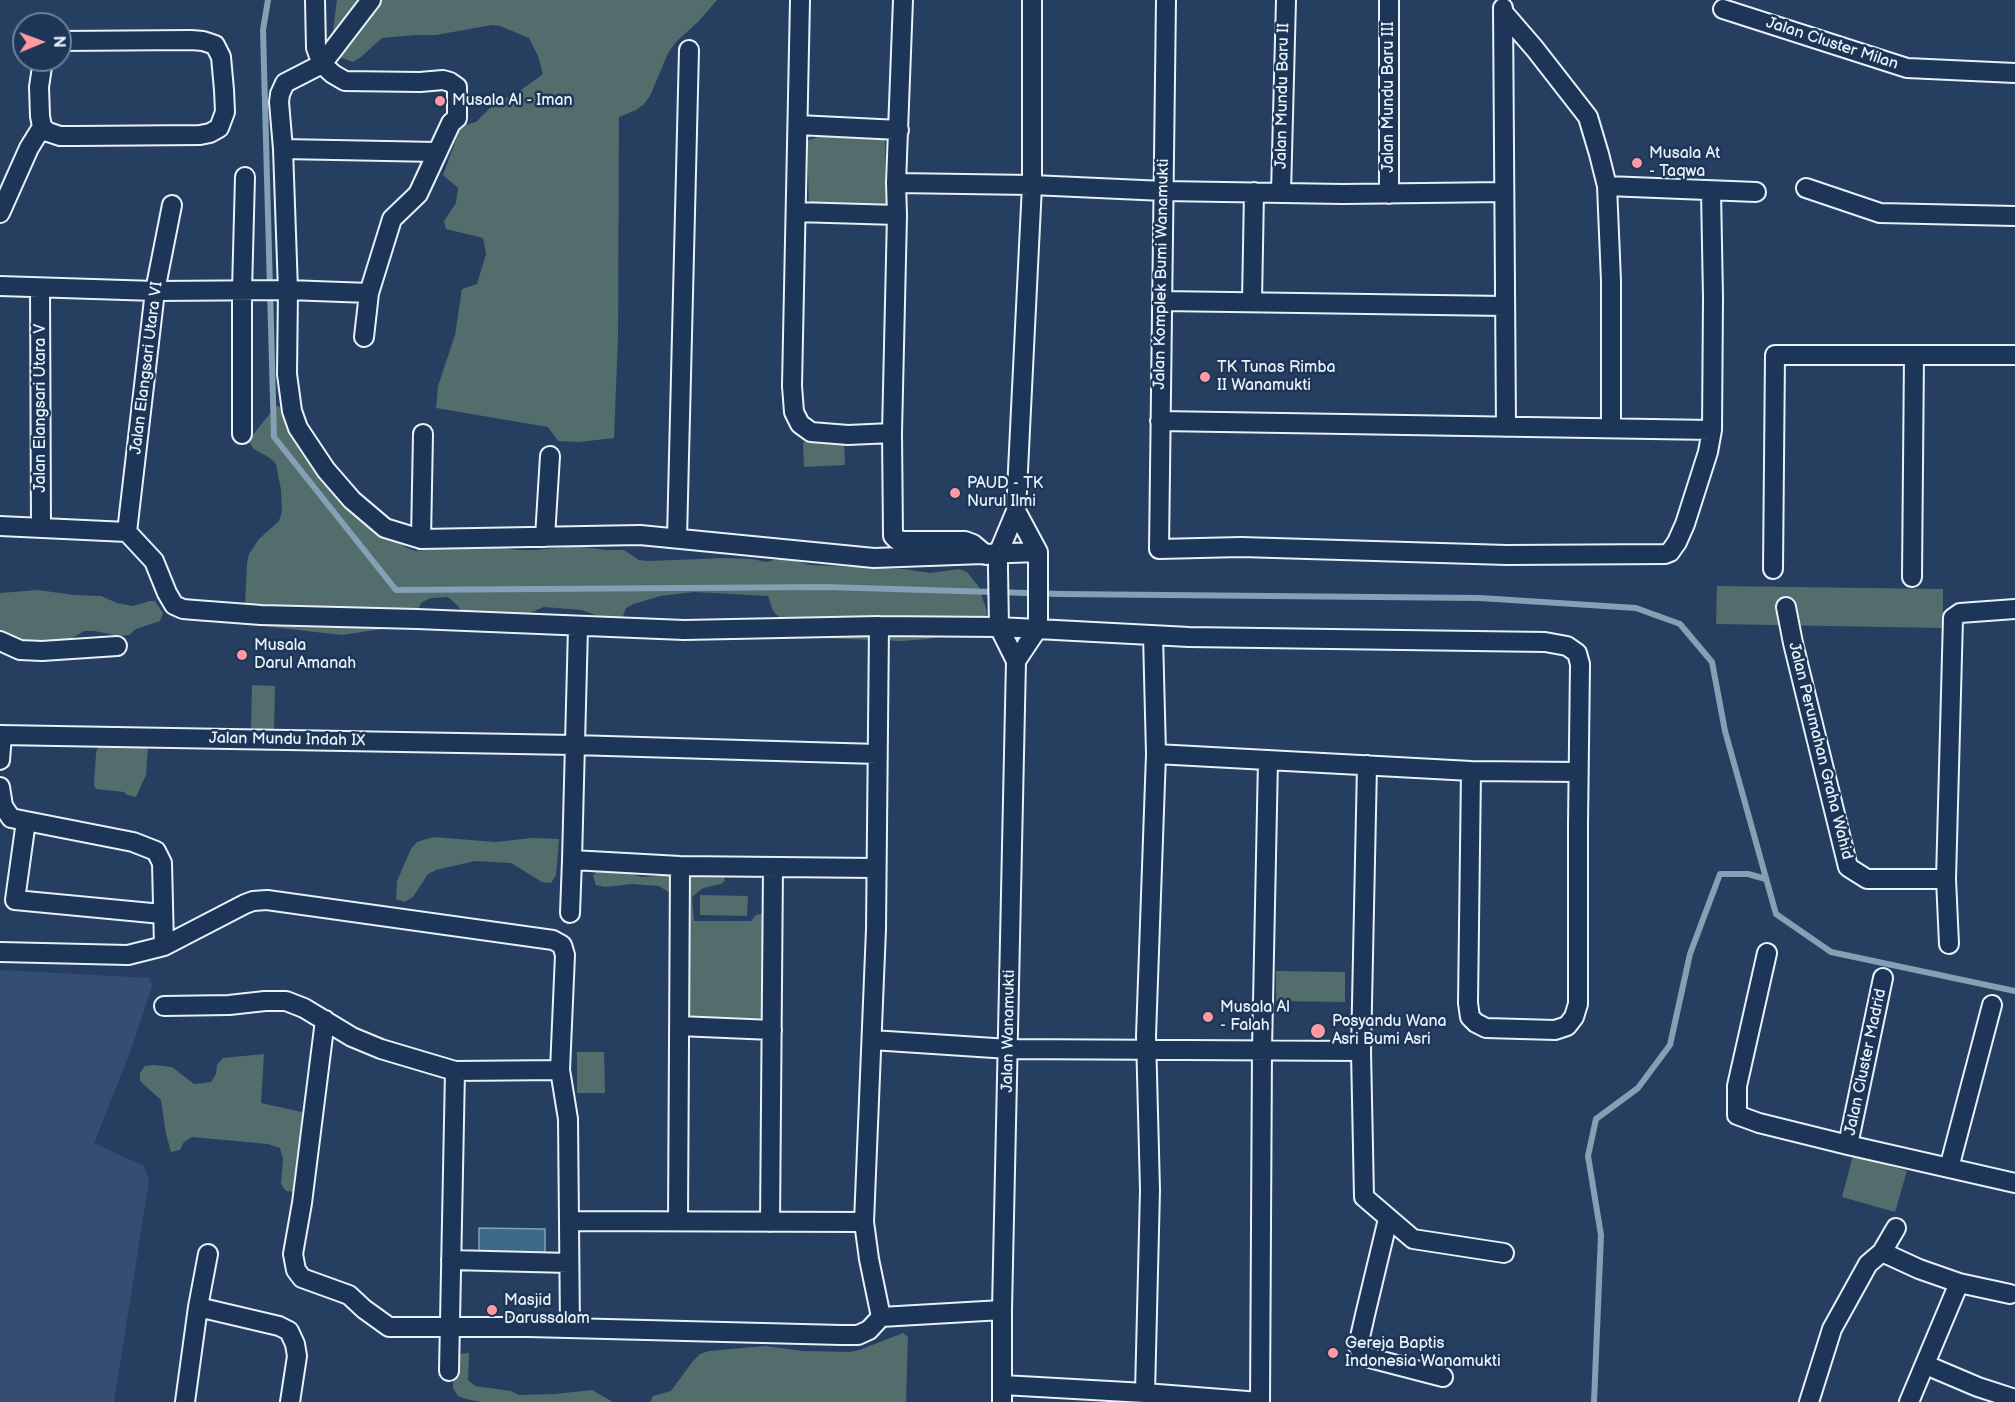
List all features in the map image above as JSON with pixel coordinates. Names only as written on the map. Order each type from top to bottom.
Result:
[{"type":"street","points":[[315,0],[316,48],[322,64],[333,74],[345,81],[443,80],[457,87],[457,118],[451,123],[418,194],[392,219],[369,292],[364,338]]},
{"type":"street","points":[[242,434],[265,290],[283,150],[279,102],[282,87],[291,79],[322,64],[370,0]]},
{"type":"street","points":[[800,0],[792,386],[794,412],[800,424],[811,432],[848,435],[892,434]]},
{"type":"street","points":[[903,0],[896,183],[892,434],[893,536],[904,542],[965,541],[973,544],[994,560]]},
{"type":"street","points":[[1016,661],[999,620],[994,560],[1016,511],[1032,185],[1032,0]]},
{"type":"street","name":"Jalan Komplek Bumi Wanamukti","points":[[1166,0],[1159,549],[1241,547],[1507,555],[1665,554],[1670,552],[1677,542],[1685,524],[1708,452],[1712,430]]},
{"type":"street","name":"Jalan Mundu Baru II","points":[[1281,193],[1286,0]]},
{"type":"street","name":"Jalan Mundu Baru III","points":[[1389,0],[1389,194]]},
{"type":"street","points":[[1503,6],[1588,117],[1607,186],[1611,281],[1611,428]]},
{"type":"street","points":[[1503,6],[1506,427]]},
{"type":"street","name":"Jalan Cluster Milan","points":[[1723,9],[1907,68],[2015,73]]},
{"type":"street","points":[[42,127],[60,136],[200,135],[219,128],[225,112],[221,57],[215,45],[191,40],[72,41]]},
{"type":"street","points":[[677,538],[689,50]]},
{"type":"street","points":[[0,213],[12,182],[42,127],[39,87],[41,72]]},
{"type":"street","points":[[798,125],[898,130]]},
{"type":"street","points":[[283,150],[437,152]]},
{"type":"street","points":[[244,177],[265,290],[287,374],[292,411],[298,428],[326,470],[352,500],[385,528],[421,539],[640,535],[874,558],[1038,559]]},
{"type":"street","points":[[896,183],[1281,193],[1504,192]]},
{"type":"street","points":[[1607,186],[1756,192]]},
{"type":"street","points":[[1806,188],[1880,213],[2015,216]]},
{"type":"street","points":[[1160,421],[1712,430],[1711,191]]},
{"type":"street","points":[[1252,302],[1254,192]]},
{"type":"street","name":"Jalan Elangsari Utara VI","points":[[127,532],[155,291],[172,205]]},
{"type":"street","points":[[796,212],[897,215]]},
{"type":"street","points":[[0,286],[155,291],[369,292]]},
{"type":"street","name":"Jalan Elangsari Utara V","points":[[40,289],[41,527]]},
{"type":"street","points":[[1162,301],[1505,306]]},
{"type":"street","points":[[1773,569],[1775,355],[2015,355]]},
{"type":"street","points":[[1912,578],[1914,355]]},
{"type":"street","points":[[421,539],[423,434]]},
{"type":"street","points":[[545,537],[550,456]]},
{"type":"street","points":[[1016,511],[1038,559],[1038,619],[1016,661]]},
{"type":"street","points":[[0,526],[127,532],[154,561],[174,604],[183,609],[261,615],[684,630],[879,626],[1038,619],[1152,635],[1189,637],[1545,642],[1567,646],[1577,653],[1580,664],[1578,1004],[1574,1017],[1567,1026],[1555,1030],[1486,1028],[1470,1017],[1468,992],[1471,771]]},
{"type":"street","name":"Jalan Perumahan Graha Wahid","points":[[1786,607],[1792,643],[1848,867],[1867,879],[1946,879]]},
{"type":"street","points":[[1949,944],[1946,879],[1953,618],[1960,613],[2015,609]]},
{"type":"street","points":[[879,626],[876,929],[864,1222],[881,1317]]},
{"type":"street","points":[[570,913],[578,627]]},
{"type":"street","points":[[1145,1392],[1150,1190],[1146,1050],[1156,754],[1152,635]]},
{"type":"street","points":[[0,641],[20,650],[42,651],[117,646]]},
{"type":"street","name":"Jalan Wanamukti","points":[[1003,1394],[1002,1310],[1016,661]]},
{"type":"street","points":[[0,760],[1,735]]},
{"type":"street","name":"Jalan Mundu Indah IX","points":[[1,735],[574,745],[877,754]]},
{"type":"street","points":[[1156,754],[1471,771],[1578,772]]},
{"type":"street","points":[[1003,1394],[1145,1392],[1260,1402],[1262,1050],[1268,760]]},
{"type":"street","points":[[1367,765],[1361,1051],[1364,1197],[1413,1239],[1504,1253]]},
{"type":"street","points":[[0,787],[3,806],[11,818],[133,842],[156,851],[162,863],[164,946]]},
{"type":"street","points":[[26,820],[15,900],[162,914]]},
{"type":"street","points":[[573,860],[680,866],[875,868]]},
{"type":"street","points":[[678,1221],[680,866]]},
{"type":"street","points":[[770,1222],[772,867]]},
{"type":"street","points":[[0,952],[128,954],[164,946],[245,904],[267,900],[553,940],[562,945],[565,955],[560,1070],[568,1119],[570,1328]]},
{"type":"street","points":[[1767,953],[1737,1086],[1737,1115],[1759,1123],[1848,1145],[2015,1183]]},
{"type":"street","name":"Jalan Cluster Madrid","points":[[1848,1145],[1883,978]]},
{"type":"street","points":[[164,1006],[286,1001],[304,1008],[352,1037],[371,1045],[455,1071],[560,1070]]},
{"type":"street","points":[[1949,1168],[1992,1005]]},
{"type":"street","points":[[325,1020],[302,1203],[293,1254],[296,1270],[302,1278],[349,1295],[389,1327],[570,1328],[858,1335],[869,1330],[881,1317],[1002,1310]]},
{"type":"street","points":[[679,1026],[771,1030]]},
{"type":"street","points":[[872,1040],[1009,1049],[1361,1051]]},
{"type":"street","points":[[449,1371],[455,1071]]},
{"type":"street","points":[[1388,1219],[1358,1346],[1366,1356],[1443,1377]]},
{"type":"street","points":[[569,1221],[864,1222]]},
{"type":"street","points":[[1815,1401],[1832,1329],[1868,1264],[1882,1252],[1896,1228]]},
{"type":"street","points":[[1882,1252],[1918,1269],[1959,1283],[2010,1294]]},
{"type":"street","points":[[185,1402],[208,1254]]},
{"type":"street","points":[[451,1260],[569,1263]]},
{"type":"street","points":[[1909,1402],[1959,1283]]},
{"type":"street","points":[[198,1307],[279,1326],[289,1331],[297,1356],[290,1402]]},
{"type":"street","points":[[1926,1365],[1978,1387],[2015,1399]]},
{"type":"shaded area","points":[[0,970],[149,978],[152,986],[129,1055],[94,1143],[144,1166],[149,1181],[114,1402],[0,1402]]},
{"type":"shaded area","points":[[479,1228],[545,1229],[545,1259],[479,1258]]},
{"type":"green space","points":[[337,0],[717,0],[668,53],[650,96],[644,104],[619,117],[618,337],[614,438],[579,442],[558,441],[548,427],[436,408],[438,386],[455,335],[462,289],[477,284],[486,254],[483,238],[446,229],[444,221],[456,203],[458,188],[443,175],[461,126],[476,122],[495,103],[517,93],[543,74],[538,56],[529,38],[492,25],[436,35],[382,38],[353,62],[336,56],[332,38]]},
{"type":"green space","points":[[825,134],[885,138],[886,207],[809,205],[807,141]]},
{"type":"green space","points":[[276,406],[285,408],[393,539],[416,551],[486,545],[516,550],[577,546],[624,550],[639,560],[648,561],[724,558],[767,562],[783,557],[810,565],[904,569],[930,573],[959,569],[967,572],[979,587],[987,612],[985,621],[952,621],[937,637],[928,639],[901,641],[823,638],[794,632],[773,611],[768,596],[694,592],[660,596],[634,604],[626,608],[623,616],[616,623],[582,610],[544,607],[527,614],[512,626],[485,631],[469,622],[458,606],[448,597],[431,598],[422,602],[408,625],[342,635],[263,626],[255,621],[245,607],[247,563],[249,554],[259,539],[279,521],[282,511],[281,490],[276,464],[254,449],[248,441]]},
{"type":"green space","points":[[844,441],[845,465],[804,467],[803,442]]},
{"type":"green space","points":[[1717,586],[1943,589],[1943,628],[1716,624]]},
{"type":"green space","points":[[38,590],[101,596],[117,603],[133,606],[155,601],[163,613],[160,621],[136,629],[129,635],[84,631],[69,640],[32,642],[0,634],[0,593]]},
{"type":"green space","points":[[252,685],[275,686],[274,731],[251,730]]},
{"type":"green space","points":[[99,744],[120,747],[148,746],[146,775],[136,797],[124,792],[96,789],[94,785],[96,753]]},
{"type":"green space","points":[[433,837],[495,842],[532,838],[559,839],[556,875],[551,883],[542,882],[511,863],[475,861],[436,870],[428,874],[413,897],[405,902],[396,899],[397,881],[411,849],[417,842]]},
{"type":"green space","points":[[598,870],[625,872],[641,877],[696,870],[720,875],[725,881],[703,888],[692,897],[694,921],[751,921],[756,915],[765,913],[765,964],[762,988],[766,1008],[763,1033],[756,1039],[737,1038],[688,1023],[673,895],[659,886],[632,884],[605,887],[596,885],[593,876]]},
{"type":"green space","points":[[700,895],[748,896],[747,916],[700,915]]},
{"type":"green space","points":[[1276,971],[1345,972],[1345,1002],[1276,1001]]},
{"type":"green space","points":[[577,1052],[604,1052],[605,1093],[577,1093]]},
{"type":"green space","points":[[264,1054],[261,1103],[306,1113],[295,1192],[286,1191],[281,1184],[283,1159],[280,1148],[268,1144],[192,1137],[184,1142],[180,1150],[171,1152],[161,1100],[140,1081],[140,1073],[145,1066],[154,1065],[172,1067],[194,1084],[211,1082],[216,1074],[217,1065],[223,1058]]},
{"type":"green space","points":[[1853,1155],[1907,1171],[1895,1212],[1842,1197]]},
{"type":"green space","points":[[903,1333],[908,1337],[906,1402],[650,1402],[653,1396],[671,1391],[693,1361],[700,1354],[709,1351],[765,1346],[803,1351],[850,1352]]},
{"type":"green space","points":[[469,1353],[468,1380],[475,1386],[511,1391],[519,1395],[592,1390],[613,1402],[481,1402],[466,1399],[458,1396],[453,1388],[454,1370],[460,1354]]},
{"type":"waterway","points":[[268,0],[263,30],[274,437],[396,590],[826,587],[1060,594],[1480,598],[1636,608],[1680,624],[1712,662],[1725,731],[1776,914],[1831,952],[2015,991]]},
{"type":"waterway","points":[[1594,1402],[1601,1235],[1588,1156],[1596,1119],[1638,1088],[1670,1045],[1690,954],[1720,874],[1748,874],[1766,879]]},
{"type":"place","name":"Musala Al - Iman","points":[[440,101]]},
{"type":"place","name":"Musala At - Taqwa","points":[[1637,163]]},
{"type":"place","name":"TK Tunas Rimba II Wanamukti","points":[[1205,377]]},
{"type":"place","name":"PAUD - TK Nurul Ilmi","points":[[955,493]]},
{"type":"place","name":"Musala Darul Amanah","points":[[242,655]]},
{"type":"place","name":"Musala Al - Falah","points":[[1208,1017]]},
{"type":"place","name":"Posyandu Wana Asri Bumi Asri","points":[[1318,1031]]},
{"type":"place","name":"Masjid Darussalam","points":[[492,1310]]},
{"type":"place","name":"Gereja Baptis Indonesia Wanamukti","points":[[1333,1353]]}]
